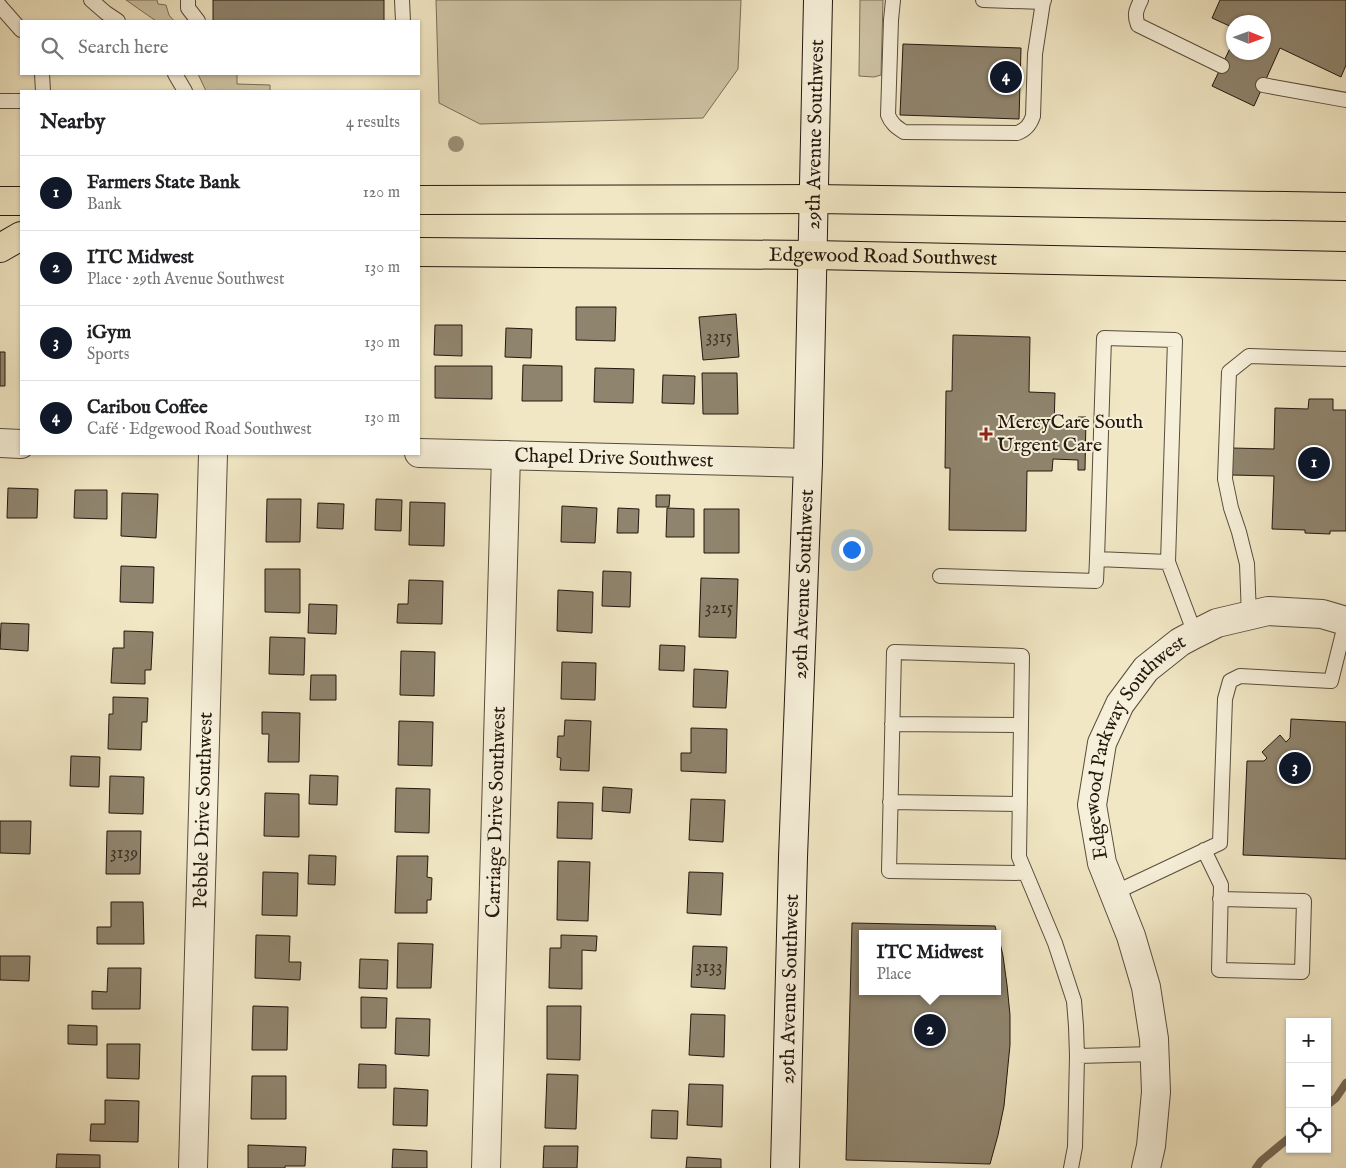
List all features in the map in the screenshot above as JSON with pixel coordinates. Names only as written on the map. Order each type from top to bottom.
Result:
[{"type":"main road","points":[[420,200],[814,199],[1346,207]]},
{"type":"main road","points":[[0,201],[20,201]]},
{"type":"main road","points":[[0,249],[20,237]]},
{"type":"main road","points":[[0,249],[20,250]]},
{"type":"main road","name":"Edgewood Road Southwest","points":[[420,252],[813,254],[1346,266]]},
{"type":"street","name":"29th Avenue Southwest","points":[[785,1168],[793,858],[808,463],[818,0]]},
{"type":"street","points":[[0,443],[20,444]]},
{"type":"street","name":"Chapel Drive Southwest","points":[[420,453],[808,463]]},
{"type":"street","name":"Pebble Drive Southwest","points":[[192,1168],[213,455]]},
{"type":"street","name":"Carriage Drive Southwest","points":[[486,1168],[506,455]]},
{"type":"street","name":"Edgewood Parkway Southwest","points":[[1146,1168],[1151,1146],[1156,1092],[1154,1039],[1146,987],[1131,936],[1102,864],[1092,805],[1102,743],[1120,704],[1146,669],[1180,642],[1195,634],[1218,623],[1268,611],[1322,614],[1346,621]]},
{"type":"lane","points":[[92,0],[116,20]]},
{"type":"lane","points":[[188,0],[188,8],[197,20]]},
{"type":"lane","points":[[402,0],[403,20]]},
{"type":"lane","points":[[893,0],[888,115],[896,127],[904,132],[1017,134],[1025,130],[1031,123],[1033,116],[1035,54],[1043,1],[982,0]]},
{"type":"lane","points":[[1141,0],[1135,12],[1138,25],[1222,66]]},
{"type":"lane","points":[[0,6],[20,29]]},
{"type":"lane","points":[[42,75],[43,90]]},
{"type":"lane","points":[[176,75],[184,90]]},
{"type":"lane","points":[[1264,85],[1346,100]]},
{"type":"lane","points":[[0,101],[20,101]]},
{"type":"lane","points":[[940,576],[1096,580],[1104,338],[1175,340],[1168,562],[1195,634]]},
{"type":"lane","points":[[1249,616],[1248,564],[1231,508],[1225,480],[1229,372],[1248,356],[1346,359]]},
{"type":"lane","points":[[1097,559],[1168,562]]},
{"type":"lane","points":[[1114,893],[1220,843],[1225,699],[1230,681],[1240,676],[1331,681],[1346,621]]},
{"type":"lane","points":[[1025,873],[889,871],[894,652],[1022,656],[1019,857],[1055,943],[1074,1001],[1077,1056],[1076,1147],[1071,1168]]},
{"type":"lane","points":[[892,724],[1021,725]]},
{"type":"lane","points":[[890,802],[1020,804]]},
{"type":"lane","points":[[1204,850],[1220,885],[1219,970],[1302,972],[1304,901],[1220,899]]},
{"type":"lane","points":[[1077,1056],[1155,1054]]},
{"type":"shaded area","points":[[126,0],[157,0],[158,4],[166,5],[169,15],[173,20],[155,20]]},
{"type":"shaded area","points":[[436,0],[741,0],[738,69],[703,118],[480,124],[439,103]]},
{"type":"shaded area","points":[[860,0],[883,0],[881,75],[874,77],[859,76]]},
{"type":"shaded area","points":[[198,75],[237,75],[237,84],[270,85],[270,90],[206,90]]},
{"type":"building","points":[[213,0],[384,0],[384,20],[213,20]]},
{"type":"building","points":[[1220,0],[1346,0],[1346,65],[1341,77],[1280,48],[1254,106],[1212,86],[1226,57],[1226,60],[1271,60],[1271,15],[1226,15],[1226,24],[1212,18]]},
{"type":"building","points":[[903,44],[1021,48],[1019,119],[900,115]]},
{"type":"building","points":[[576,307],[616,307],[615,341],[576,340]]},
{"type":"building","points":[[736,314],[739,357],[703,360],[699,317]]},
{"type":"building","points":[[435,325],[462,325],[462,356],[434,355]]},
{"type":"building","points":[[506,328],[532,329],[531,358],[505,357]]},
{"type":"building","points":[[953,335],[1030,337],[1029,392],[1055,393],[1054,426],[1078,426],[1078,417],[1086,417],[1085,470],[1078,470],[1078,460],[1053,459],[1052,471],[1027,471],[1026,531],[949,530],[950,468],[945,468],[946,391],[952,391]]},
{"type":"building","points":[[0,352],[5,352],[5,386],[0,386]]},
{"type":"building","points":[[523,365],[562,366],[562,401],[522,401]]},
{"type":"building","points":[[435,366],[492,366],[492,399],[435,398]]},
{"type":"building","points":[[595,368],[634,369],[633,403],[594,402]]},
{"type":"building","points":[[702,373],[737,373],[738,414],[703,414]]},
{"type":"building","points":[[663,375],[695,376],[694,404],[662,403]]},
{"type":"building","points":[[1309,399],[1333,399],[1333,410],[1346,410],[1346,531],[1330,531],[1330,534],[1305,533],[1305,530],[1272,529],[1274,476],[1232,475],[1232,448],[1274,449],[1275,408],[1308,409]]},
{"type":"building","points":[[8,488],[38,489],[37,518],[7,518]]},
{"type":"building","points":[[75,490],[107,490],[107,519],[74,518]]},
{"type":"building","points":[[122,493],[158,494],[156,538],[121,536]]},
{"type":"building","points":[[656,495],[670,495],[669,507],[656,507]]},
{"type":"building","points":[[267,499],[301,499],[300,542],[266,542]]},
{"type":"building","points":[[376,499],[402,500],[401,531],[375,530]]},
{"type":"building","points":[[410,502],[445,503],[444,546],[409,545]]},
{"type":"building","points":[[318,503],[344,504],[343,529],[317,528]]},
{"type":"building","points":[[562,506],[597,508],[595,543],[561,542]]},
{"type":"building","points":[[618,508],[639,509],[638,533],[617,533]]},
{"type":"building","points":[[667,508],[694,509],[694,537],[666,537]]},
{"type":"building","points":[[704,509],[739,509],[739,553],[704,553]]},
{"type":"building","points":[[121,566],[154,567],[153,603],[120,602]]},
{"type":"building","points":[[265,569],[300,569],[300,613],[265,612]]},
{"type":"building","points":[[603,571],[631,572],[630,607],[602,606]]},
{"type":"building","points":[[701,578],[738,579],[736,638],[699,637]]},
{"type":"building","points":[[409,580],[443,581],[442,624],[397,623],[398,604],[408,604]]},
{"type":"building","points":[[558,590],[593,592],[592,633],[557,631]]},
{"type":"building","points":[[309,604],[337,605],[336,634],[308,633]]},
{"type":"building","points":[[1,623],[29,624],[28,651],[0,649]]},
{"type":"building","points":[[124,631],[153,632],[151,670],[145,670],[145,684],[111,683],[113,648],[124,648]]},
{"type":"building","points":[[270,637],[305,638],[304,675],[269,674]]},
{"type":"building","points":[[660,645],[685,646],[684,671],[659,670]]},
{"type":"building","points":[[401,651],[435,652],[434,696],[400,695]]},
{"type":"building","points":[[562,662],[596,663],[595,700],[561,699]]},
{"type":"building","points":[[694,669],[728,671],[726,708],[693,707]]},
{"type":"building","points":[[311,675],[336,675],[336,700],[310,700]]},
{"type":"building","points":[[113,697],[148,698],[147,722],[142,722],[141,750],[108,749],[109,714],[113,714]]},
{"type":"building","points":[[262,712],[300,713],[299,762],[268,762],[269,734],[262,734]]},
{"type":"building","points":[[1291,719],[1346,722],[1346,859],[1243,855],[1247,761],[1264,761],[1267,758],[1262,752],[1280,735],[1286,742],[1290,738]]},
{"type":"building","points":[[565,720],[591,721],[589,771],[560,770],[561,758],[557,757],[558,736],[564,736]]},
{"type":"building","points":[[399,721],[433,722],[432,766],[398,765]]},
{"type":"building","points":[[691,728],[727,729],[726,773],[681,771],[681,753],[691,753]]},
{"type":"building","points":[[71,756],[100,757],[99,787],[70,786]]},
{"type":"building","points":[[310,775],[338,776],[337,805],[309,804]]},
{"type":"building","points":[[110,776],[144,777],[143,814],[109,813]]},
{"type":"building","points":[[603,787],[632,789],[630,813],[602,811]]},
{"type":"building","points":[[396,788],[430,789],[429,833],[395,832]]},
{"type":"building","points":[[265,793],[299,794],[299,837],[264,836]]},
{"type":"building","points":[[691,799],[725,800],[723,842],[689,840]]},
{"type":"building","points":[[558,802],[593,803],[592,839],[557,838]]},
{"type":"building","points":[[0,821],[31,821],[30,854],[0,853]]},
{"type":"building","points":[[107,831],[141,831],[140,874],[106,874]]},
{"type":"building","points":[[309,855],[336,856],[335,885],[308,884]]},
{"type":"building","points":[[397,856],[428,856],[427,877],[432,878],[431,900],[427,900],[427,913],[395,913]]},
{"type":"building","points":[[558,861],[590,862],[588,921],[557,920]]},
{"type":"building","points":[[263,872],[298,873],[297,916],[262,915]]},
{"type":"building","points":[[689,872],[723,873],[721,915],[687,913]]},
{"type":"building","points":[[111,902],[143,902],[144,944],[97,944],[97,927],[111,927]]},
{"type":"building","points":[[852,923],[995,926],[996,930],[859,930],[859,995],[1001,995],[1001,947],[1010,1015],[1010,1045],[1004,1106],[990,1164],[846,1160]]},
{"type":"building","points":[[256,935],[290,936],[289,962],[301,962],[300,980],[255,978]]},
{"type":"building","points":[[561,935],[597,936],[596,951],[582,950],[582,989],[549,988],[550,948],[561,948]]},
{"type":"building","points":[[398,943],[433,944],[431,988],[397,988]]},
{"type":"building","points":[[693,946],[727,947],[725,989],[691,987]]},
{"type":"building","points":[[0,956],[30,956],[29,981],[0,980]]},
{"type":"building","points":[[360,959],[388,960],[387,989],[359,988]]},
{"type":"building","points":[[108,968],[141,968],[140,1009],[92,1009],[92,991],[107,992]]},
{"type":"building","points":[[361,997],[387,998],[386,1028],[361,1028]]},
{"type":"building","points":[[253,1006],[288,1007],[287,1050],[252,1050]]},
{"type":"building","points":[[547,1006],[581,1006],[580,1060],[547,1059]]},
{"type":"building","points":[[691,1014],[725,1015],[724,1057],[689,1055]]},
{"type":"building","points":[[396,1018],[430,1019],[429,1056],[395,1054]]},
{"type":"building","points":[[68,1025],[97,1026],[97,1045],[68,1044]]},
{"type":"building","points":[[107,1044],[140,1044],[139,1079],[107,1078]]},
{"type":"building","points":[[359,1064],[386,1065],[386,1088],[358,1088]]},
{"type":"building","points":[[547,1074],[578,1075],[576,1129],[545,1128]]},
{"type":"building","points":[[252,1076],[286,1076],[286,1119],[251,1119]]},
{"type":"building","points":[[689,1084],[723,1085],[722,1127],[687,1125]]},
{"type":"building","points":[[394,1088],[428,1090],[427,1126],[393,1125]]},
{"type":"building","points":[[105,1100],[139,1101],[138,1142],[90,1141],[91,1124],[105,1124]]},
{"type":"building","points":[[652,1110],[678,1111],[677,1139],[651,1138]]},
{"type":"building","points":[[248,1145],[306,1147],[305,1166],[248,1168]]},
{"type":"building","points":[[544,1146],[578,1146],[577,1168],[543,1168]]},
{"type":"building","points":[[393,1149],[427,1151],[427,1168],[392,1168]]},
{"type":"building","points":[[57,1154],[100,1155],[100,1168],[56,1168]]},
{"type":"building","points":[[687,1157],[721,1159],[721,1168],[686,1168]]},
{"type":"waterway","points":[[1331,1102],[1346,1083]]},
{"type":"waterway","points":[[1256,1168],[1261,1161],[1286,1140]]},
{"type":"place","name":"Caribou Coffee","points":[[1006,77]]},
{"type":"place","name":"MercyCare South Urgent Care","points":[[986,434]]},
{"type":"place","name":"Farmers State Bank","points":[[1314,463]]},
{"type":"place","name":"iGym","points":[[1295,768]]},
{"type":"place","name":"ITC Midwest","points":[[930,1030]]}]
